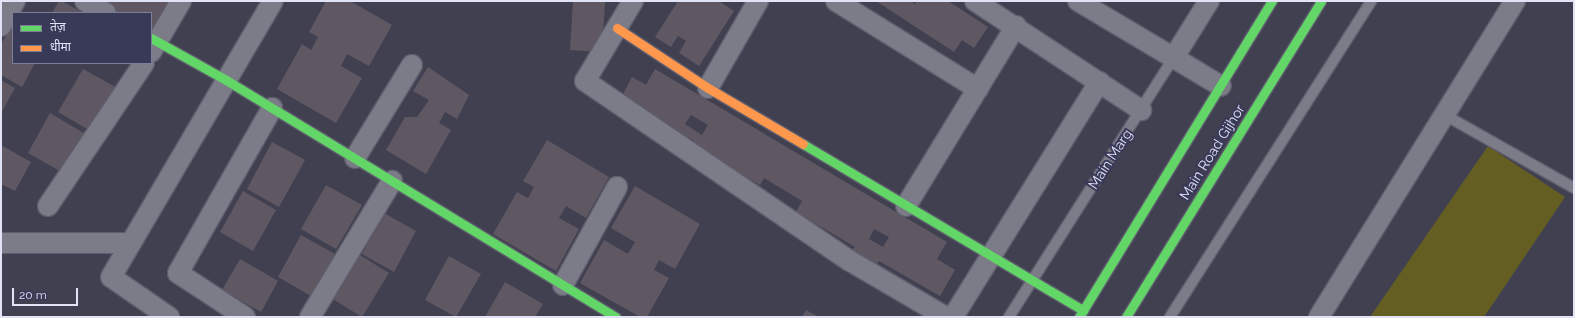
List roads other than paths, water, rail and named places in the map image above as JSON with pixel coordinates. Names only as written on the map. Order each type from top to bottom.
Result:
[{"type":"street","points":[[1,26],[15,1]]},
{"type":"street","points":[[85,1],[104,12]]},
{"type":"street","points":[[181,1],[153,44],[226,80],[616,317]]},
{"type":"street","points":[[169,317],[111,277],[273,1]]},
{"type":"street","points":[[634,1],[585,81],[850,262],[946,317]]},
{"type":"street","points":[[708,88],[758,1]]},
{"type":"street","points":[[836,1],[978,89]]},
{"type":"street","points":[[975,1],[1016,26],[1141,110]]},
{"type":"street","points":[[1078,1],[1221,86]]},
{"type":"street","name":"Main Marg","points":[[1174,58],[1209,1]]},
{"type":"street","name":"Main Road Gijhor","points":[[1081,314],[1272,1]]},
{"type":"street","name":"Main Road Gijhor","points":[[1126,317],[1321,1]]},
{"type":"street","points":[[1319,317],[1515,1]]},
{"type":"street","points":[[906,206],[1016,26]]},
{"type":"street","points":[[617,28],[708,88],[990,256],[1081,314]]},
{"type":"street","points":[[48,206],[143,64]]},
{"type":"street","points":[[355,158],[412,65]]},
{"type":"street","points":[[953,317],[1099,82]]},
{"type":"street","points":[[245,317],[178,274],[272,108]]},
{"type":"street","points":[[310,317],[392,181]]},
{"type":"street","points":[[563,285],[617,187]]},
{"type":"street","points":[[1,243],[131,243]]},
{"type":"lane","points":[[1170,317],[1371,1]]},
{"type":"lane","name":"Main Marg","points":[[1009,317],[1174,58]]},
{"type":"lane","points":[[1445,115],[1574,188]]}]
